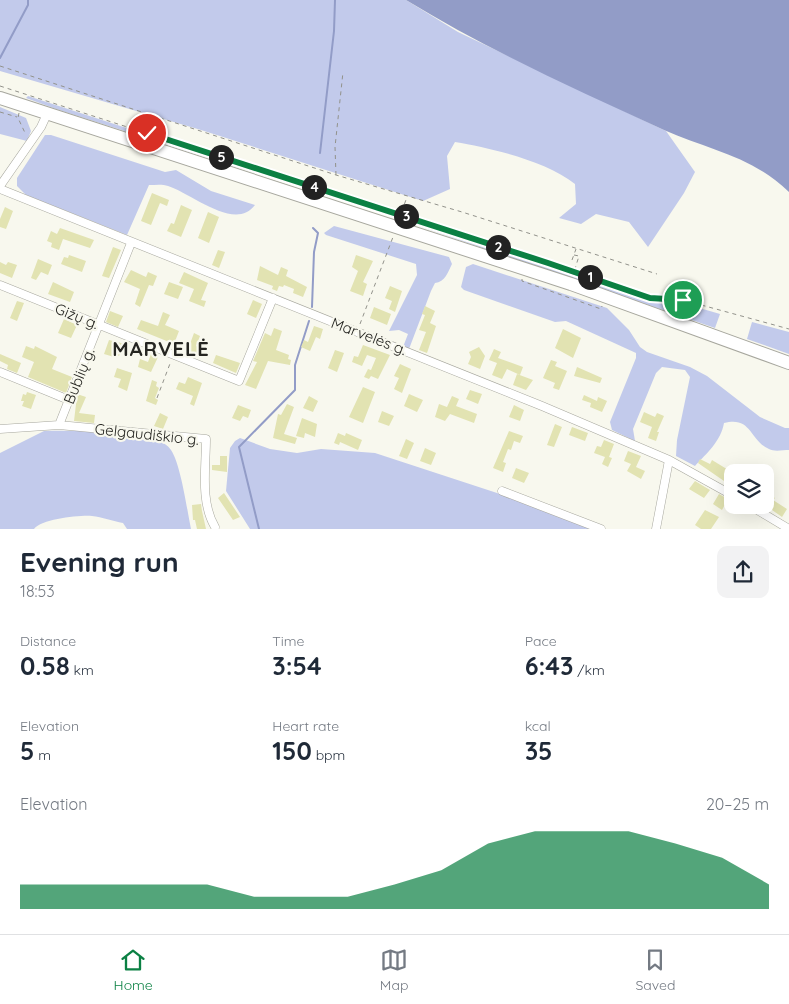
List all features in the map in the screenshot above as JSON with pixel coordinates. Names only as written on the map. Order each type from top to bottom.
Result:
[{"type":"main road","points":[[0,98],[606,296],[789,363]]},
{"type":"street","points":[[0,188],[41,127],[47,114]]},
{"type":"street","name":"Marvelės g.","points":[[0,188],[131,243],[534,402],[669,460],[724,490]]},
{"type":"street","name":"Bublių g.","points":[[59,425],[131,243]]},
{"type":"street","name":"Gižų g.","points":[[0,284],[239,381],[272,298]]},
{"type":"street","points":[[0,372],[69,400]]},
{"type":"street","name":"Gelgaudiškio g.","points":[[0,429],[59,425],[206,439],[205,491],[215,527]]},
{"type":"street","points":[[656,529],[669,460]]},
{"type":"street","points":[[502,491],[601,529]]},
{"type":"street","points":[[764,514],[788,529]]},
{"type":"path","points":[[0,66],[336,175],[462,212],[657,274]]},
{"type":"path","points":[[336,175],[335,148],[343,72]]},
{"type":"path","points":[[0,86],[650,298],[683,300],[789,329]]},
{"type":"path","points":[[0,112],[18,118],[26,136],[27,148]]},
{"type":"path","points":[[572,260],[576,248]]},
{"type":"path","points":[[574,255],[579,256],[574,272]]},
{"type":"path","points":[[357,332],[385,258]]},
{"type":"path","points":[[524,269],[522,281],[560,296],[601,309],[606,296]]},
{"type":"path","points":[[157,398],[173,354]]},
{"type":"shaded area","points":[[0,0],[406,0],[458,32],[666,131],[695,172],[684,193],[648,247],[629,222],[596,214],[581,224],[559,218],[576,204],[575,184],[563,176],[534,162],[501,152],[455,142],[447,156],[450,189],[423,201],[201,130],[0,71]]},
{"type":"shaded area","points":[[406,0],[789,0],[789,192],[775,180],[745,162],[664,130],[501,53]]},
{"type":"shaded area","points":[[28,96],[352,201],[327,196],[56,109],[26,98]]},
{"type":"shaded area","points":[[0,107],[26,118],[31,131],[27,141],[0,134]]},
{"type":"shaded area","points":[[45,135],[51,135],[165,172],[176,170],[211,191],[255,205],[246,212],[236,214],[225,213],[168,186],[149,185],[127,235],[26,195],[17,186],[17,178]]},
{"type":"shaded area","points":[[404,217],[656,302],[679,302],[720,314],[715,328],[401,220]]},
{"type":"shaded area","points":[[334,226],[449,257],[452,264],[444,279],[435,283],[409,349],[403,347],[408,334],[399,330],[389,331],[417,275],[416,264],[324,233]]},
{"type":"shaded area","points":[[473,264],[607,308],[629,330],[640,347],[647,352],[690,367],[707,376],[760,417],[789,428],[789,450],[776,451],[769,449],[762,445],[745,426],[733,422],[724,423],[717,441],[695,466],[676,456],[677,440],[690,377],[685,370],[662,367],[656,373],[633,429],[635,441],[612,430],[610,422],[636,358],[636,353],[566,321],[555,322],[464,290],[461,287],[466,267]]},
{"type":"shaded area","points":[[752,322],[789,332],[789,354],[747,339]]},
{"type":"shaded area","points":[[44,431],[92,431],[132,434],[163,443],[171,450],[178,466],[191,529],[127,529],[123,523],[100,517],[86,516],[52,520],[34,529],[0,529],[0,453]]},
{"type":"shaded area","points":[[240,438],[270,449],[297,453],[321,449],[375,453],[558,513],[595,529],[250,529],[226,491],[230,448]]},
{"type":"building","points":[[152,193],[169,200],[167,206],[160,203],[151,225],[141,221]]},
{"type":"building","points":[[181,205],[192,210],[181,237],[167,231],[171,223],[174,224]]},
{"type":"building","points":[[5,207],[13,211],[6,229],[0,227],[0,219]]},
{"type":"building","points":[[208,212],[219,217],[209,243],[198,238]]},
{"type":"building","points":[[60,228],[94,240],[90,248],[63,239],[59,250],[51,247],[52,243],[47,241],[51,231],[57,234]]},
{"type":"building","points":[[113,247],[121,250],[109,278],[102,276]]},
{"type":"building","points":[[218,250],[225,252],[219,268],[212,265]]},
{"type":"building","points":[[69,255],[86,261],[82,272],[61,264],[64,257],[68,258]]},
{"type":"building","points":[[356,255],[373,261],[363,282],[367,284],[363,296],[350,291],[358,271],[352,267]]},
{"type":"building","points":[[38,259],[52,265],[48,275],[41,272],[36,280],[31,278]]},
{"type":"building","points":[[0,262],[6,265],[8,262],[17,265],[12,278],[0,273]]},
{"type":"building","points":[[260,266],[278,275],[281,267],[288,270],[286,276],[307,287],[303,297],[293,293],[294,289],[284,285],[283,287],[279,286],[277,291],[272,289],[273,286],[257,280]]},
{"type":"building","points":[[131,270],[146,277],[148,272],[157,276],[153,286],[149,285],[140,307],[135,304],[140,289],[124,282]]},
{"type":"building","points":[[184,272],[208,283],[201,300],[206,301],[204,307],[189,301],[194,289],[179,283]]},
{"type":"building","points":[[53,282],[74,292],[70,302],[48,294]]},
{"type":"building","points":[[169,282],[183,287],[178,299],[164,294]]},
{"type":"building","points":[[390,286],[402,291],[395,312],[389,309],[392,301],[385,298]]},
{"type":"building","points":[[253,300],[262,304],[256,318],[247,314]]},
{"type":"building","points":[[17,301],[24,303],[17,321],[10,318]]},
{"type":"building","points":[[425,306],[435,311],[430,323],[436,326],[427,353],[419,350],[426,332],[419,330],[425,315],[422,314]]},
{"type":"building","points":[[374,307],[391,314],[387,325],[370,318]]},
{"type":"building","points":[[110,311],[123,316],[118,327],[106,322]]},
{"type":"building","points":[[163,312],[170,315],[165,325],[179,331],[174,344],[137,329],[141,320],[158,326]]},
{"type":"building","points":[[64,319],[77,325],[71,338],[58,333]]},
{"type":"building","points":[[314,326],[323,329],[320,339],[316,337],[310,351],[301,347],[304,340],[308,342]]},
{"type":"building","points":[[274,328],[282,331],[276,350],[289,355],[290,365],[268,361],[256,389],[245,385],[257,362],[253,361],[265,333],[271,336]]},
{"type":"building","points":[[563,329],[581,338],[573,358],[555,348]]},
{"type":"building","points":[[194,333],[200,336],[196,346],[204,350],[202,356],[187,352]]},
{"type":"building","points":[[109,340],[125,344],[119,356],[115,354],[114,357],[104,354]]},
{"type":"building","points":[[363,345],[390,355],[378,379],[371,376],[369,379],[364,377],[368,369],[371,370],[376,358],[367,355],[362,366],[352,362],[354,356],[358,357]]},
{"type":"building","points":[[26,346],[34,349],[35,346],[57,357],[52,369],[72,377],[66,393],[28,377],[34,362],[22,357]]},
{"type":"building","points":[[479,347],[485,356],[480,369],[468,364],[471,357],[469,352]]},
{"type":"building","points":[[494,349],[501,352],[498,358],[523,367],[520,375],[507,369],[502,379],[492,375],[497,363],[489,360]]},
{"type":"building","points":[[335,350],[344,353],[337,372],[328,368]]},
{"type":"building","points":[[0,354],[21,363],[17,373],[7,369],[8,365],[0,361]]},
{"type":"building","points":[[151,354],[158,357],[151,372],[138,367],[140,359],[148,362]]},
{"type":"building","points":[[216,355],[240,363],[236,373],[213,363]]},
{"type":"building","points":[[551,360],[557,362],[555,366],[567,371],[559,390],[553,388],[555,383],[543,378]]},
{"type":"building","points":[[400,364],[411,369],[402,393],[394,389],[399,378],[394,376]]},
{"type":"building","points":[[577,367],[602,378],[600,383],[574,376]]},
{"type":"building","points":[[117,368],[132,373],[127,391],[118,387],[121,379],[114,377]]},
{"type":"building","points":[[517,374],[533,380],[526,390],[513,385]]},
{"type":"building","points":[[188,377],[202,383],[194,406],[190,404],[193,396],[176,389],[179,382],[185,384]]},
{"type":"building","points":[[152,380],[157,382],[156,386],[159,388],[155,398],[158,400],[156,405],[146,401]]},
{"type":"building","points":[[363,387],[375,392],[363,423],[349,417]]},
{"type":"building","points":[[470,390],[482,394],[478,404],[466,399]]},
{"type":"building","points":[[27,392],[36,395],[31,409],[22,406],[24,401],[21,401],[23,394],[26,395]]},
{"type":"building","points":[[77,394],[86,397],[79,413],[95,415],[94,423],[74,421],[76,404],[74,403]]},
{"type":"building","points":[[409,394],[423,400],[417,412],[404,406]]},
{"type":"building","points":[[584,395],[597,401],[598,397],[607,401],[602,412],[590,407],[591,403],[582,400]]},
{"type":"building","points":[[309,396],[318,401],[313,412],[303,408]]},
{"type":"building","points":[[452,396],[459,399],[456,406],[477,414],[474,423],[450,414],[445,421],[435,417],[439,404],[447,407]]},
{"type":"building","points":[[287,404],[294,407],[284,434],[297,438],[295,444],[273,438],[278,414],[281,415]]},
{"type":"building","points":[[238,405],[251,410],[248,418],[243,416],[240,421],[232,418]]},
{"type":"building","points":[[514,405],[524,410],[520,421],[509,417]]},
{"type":"building","points":[[382,411],[394,416],[389,426],[378,422]]},
{"type":"building","points":[[644,412],[655,417],[657,413],[664,416],[657,432],[659,432],[656,441],[648,438],[652,427],[640,422]]},
{"type":"building","points":[[160,413],[168,417],[163,429],[154,426]]},
{"type":"building","points":[[302,418],[317,424],[315,437],[305,433],[304,438],[296,436]]},
{"type":"building","points":[[555,424],[562,427],[554,447],[547,445]]},
{"type":"building","points":[[572,427],[588,433],[585,441],[569,435]]},
{"type":"building","points":[[509,431],[523,436],[520,443],[514,441],[511,450],[508,449],[503,462],[506,463],[503,472],[493,468]]},
{"type":"building","points":[[338,433],[345,436],[346,433],[362,440],[358,450],[340,442],[339,445],[334,443]]},
{"type":"building","points":[[406,439],[414,443],[407,459],[399,456]]},
{"type":"building","points":[[604,440],[614,444],[609,457],[612,458],[608,467],[602,464],[605,457],[594,453],[597,446],[601,447]]},
{"type":"building","points":[[425,448],[436,453],[431,465],[420,461]]},
{"type":"building","points":[[628,451],[641,456],[636,467],[645,471],[641,479],[627,471],[631,464],[624,461]]},
{"type":"building","points":[[220,456],[227,456],[227,472],[212,470],[212,465],[220,465]]},
{"type":"building","points":[[700,459],[710,464],[712,460],[724,467],[724,481],[698,463]]},
{"type":"building","points":[[516,468],[529,473],[524,483],[512,478]]},
{"type":"building","points":[[695,481],[710,490],[704,498],[689,489]]},
{"type":"building","points":[[224,493],[240,517],[233,520],[218,498]]},
{"type":"building","points":[[719,494],[724,497],[722,510],[713,504]]},
{"type":"building","points":[[774,501],[787,509],[782,517],[774,511]]},
{"type":"building","points":[[201,504],[206,529],[197,529],[195,520],[193,520],[192,505]]},
{"type":"building","points":[[705,510],[719,517],[711,529],[701,529],[695,525]]},
{"type":"waterway","points":[[0,58],[28,5],[28,0]]},
{"type":"waterway","points":[[320,153],[334,31],[335,0]]},
{"type":"waterway","points":[[312,307],[314,252],[318,233],[313,228]]},
{"type":"waterway","points":[[259,529],[239,447],[295,390],[295,365],[309,321]]},
{"type":"district","name":"MARVELĖ","points":[[161,348]]},
{"type":"route","points":[[147,133],[650,298],[683,300]]}]
